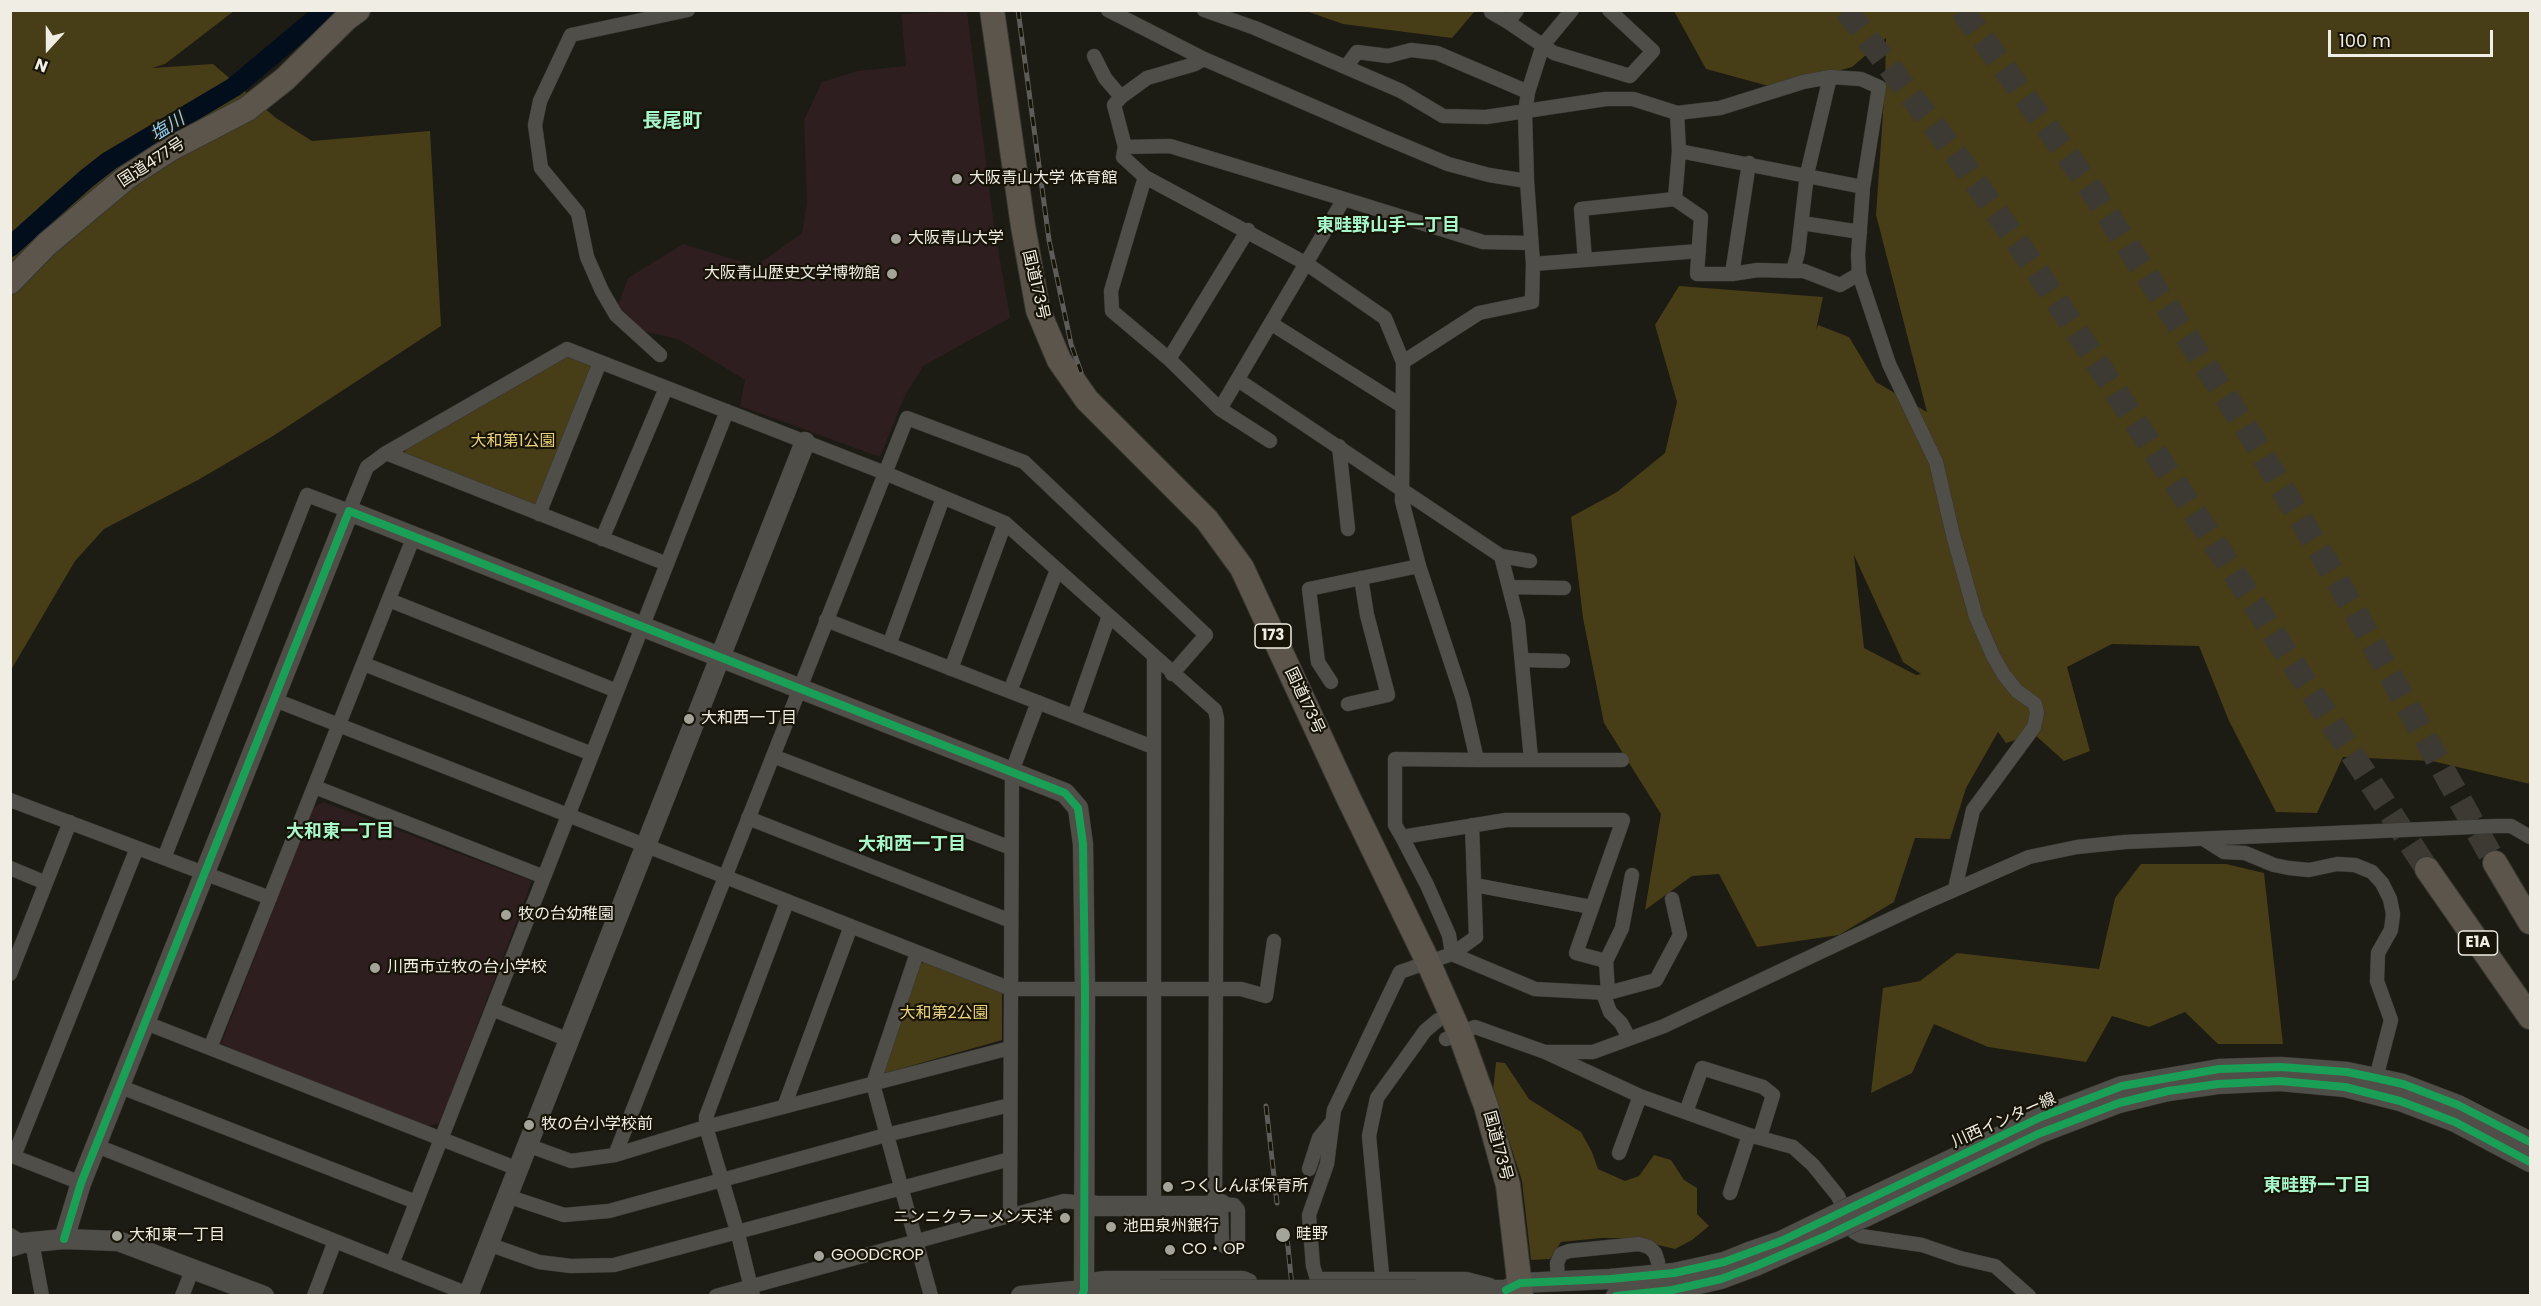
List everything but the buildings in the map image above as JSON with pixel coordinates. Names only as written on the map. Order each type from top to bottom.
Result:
[{"type":"highway","name":"国道477号","points":[[10,282],[47,244],[127,177],[172,148],[247,109],[285,79],[357,10]]},
{"type":"highway","name":"国道173号","points":[[981,10],[1008,221],[1018,284],[1031,329],[1061,385],[1087,418],[1178,509],[1224,563],[1328,784],[1423,965]]},
{"type":"highway","name":"国道173号","points":[[992,10],[1023,226],[1038,310],[1059,360],[1087,400],[1207,520],[1242,568],[1423,965],[1448,1031],[1485,1146],[1510,1292]]},
{"type":"highway","points":[[2495,863],[2530,922]]},
{"type":"highway","name":"E1A","points":[[2427,869],[2530,1017]]},
{"type":"street","points":[[660,355],[616,315],[602,291],[587,256],[578,213],[541,168],[535,125],[540,101],[571,35],[688,10]]},
{"type":"street","points":[[1108,10],[1204,59],[1448,164],[1489,175],[1527,181]]},
{"type":"street","points":[[1204,10],[1255,28],[1401,91],[1443,116],[1486,117],[1525,113],[1606,99],[1634,99],[1677,113],[1720,108],[1803,82],[1830,77],[1861,79],[1879,87],[1863,187],[1859,274],[1888,364],[1936,462],[1953,535],[1980,627],[2004,675],[2017,691],[2035,704],[2037,713],[2034,727],[1973,810],[1955,889]]},
{"type":"street","points":[[1508,22],[1517,10]]},
{"type":"street","points":[[1403,362],[1479,314],[1532,302],[1533,264],[1525,113],[1528,92],[1543,45],[1572,10]]},
{"type":"street","points":[[1491,12],[1554,52],[1630,76],[1653,51],[1609,10]]},
{"type":"street","points":[[1346,67],[1357,52],[1388,56],[1411,50],[1437,53],[1528,92]]},
{"type":"street","points":[[1094,56],[1105,78],[1121,97]]},
{"type":"street","points":[[1204,59],[1195,64],[1147,78],[1114,105],[1125,147],[1123,156],[1145,177],[1248,230],[1307,264],[1385,318],[1403,362],[1402,501],[1419,566],[1463,699],[1477,759]]},
{"type":"street","points":[[1793,271],[1802,223],[1807,174],[1830,77]]},
{"type":"street","points":[[1675,199],[1679,151],[1677,113]]},
{"type":"street","points":[[1125,147],[1170,146],[1483,242],[1531,243]]},
{"type":"street","points":[[1679,151],[1807,174],[1863,187]]},
{"type":"street","points":[[1732,274],[1749,163]]},
{"type":"street","points":[[1145,177],[1111,291],[1112,310],[1169,359],[1220,409],[1270,441]]},
{"type":"street","points":[[1220,409],[1344,199]]},
{"type":"street","points":[[1585,260],[1581,209],[1675,199],[1701,217],[1697,274],[1732,274],[1758,270],[1804,271],[1840,285],[1859,274]]},
{"type":"street","points":[[1802,223],[1860,232]]},
{"type":"street","points":[[1169,359],[1248,230]]},
{"type":"street","points":[[1533,264],[1699,251]]},
{"type":"street","points":[[1272,324],[1402,406]]},
{"type":"street","points":[[64,1239],[81,1184],[367,466],[567,349],[885,473],[1005,523],[1215,710],[1217,719],[1217,990],[1225,1206],[1096,1206],[1064,1201],[752,1291],[716,1296]]},
{"type":"street","points":[[539,514],[600,362]]},
{"type":"street","points":[[1238,380],[1501,556],[1530,561]]},
{"type":"street","points":[[602,539],[666,388]]},
{"type":"street","points":[[392,1264],[727,411]]},
{"type":"street","points":[[615,1155],[907,418],[1024,462],[1206,635],[1172,674]]},
{"type":"street","points":[[97,1146],[470,1295],[488,1244],[805,442]]},
{"type":"street","points":[[1339,446],[1348,530]]},
{"type":"street","points":[[386,453],[667,564]]},
{"type":"street","points":[[164,858],[308,495],[1065,793],[1078,808],[1083,844],[1085,1294]]},
{"type":"street","points":[[889,645],[943,498]]},
{"type":"street","points":[[951,669],[1005,523]]},
{"type":"street","points":[[210,1048],[414,536]]},
{"type":"street","points":[[1501,556],[1518,622],[1531,759]]},
{"type":"street","points":[[1331,682],[1318,662],[1309,588],[1419,566]]},
{"type":"street","points":[[1010,692],[1057,570]]},
{"type":"street","points":[[1348,704],[1388,695],[1367,615],[1361,578]]},
{"type":"street","points":[[1509,587],[1564,588]]},
{"type":"street","points":[[389,600],[617,691]]},
{"type":"street","points":[[1074,716],[1108,616]]},
{"type":"street","points":[[826,620],[1154,747]]},
{"type":"street","points":[[1154,657],[1154,1206]]},
{"type":"street","points":[[1522,660],[1563,661]]},
{"type":"street","points":[[364,664],[592,754]]},
{"type":"street","points":[[275,700],[1011,989],[1241,989],[1266,996],[1274,941]]},
{"type":"street","points":[[1010,1215],[1011,771],[1038,702]]},
{"type":"street","points":[[773,756],[1011,849]]},
{"type":"street","points":[[1452,954],[1449,934],[1427,885],[1395,825],[1395,759],[1622,760]]},
{"type":"street","points":[[315,787],[544,877]]},
{"type":"street","points":[[10,800],[270,898]]},
{"type":"street","points":[[748,818],[1011,921]]},
{"type":"street","points":[[1402,837],[1506,820],[1623,820],[1576,953],[1606,961]]},
{"type":"street","points":[[10,974],[16,942],[46,883],[70,822]]},
{"type":"street","points":[[1314,1296],[1317,1279],[1313,1266],[1309,1215],[1327,1164],[1332,1122],[1339,1100],[1400,972],[1452,954],[1476,937],[1472,825]]},
{"type":"street","points":[[1545,1052],[1593,1052],[1664,1026],[1955,889],[2029,857],[2077,847],[2125,842],[2496,826],[2511,826],[2530,837]]},
{"type":"street","points":[[2205,840],[2224,852],[2245,853],[2274,865],[2289,868],[2309,870],[2337,864],[2355,865],[2372,872],[2382,883],[2390,898],[2393,914],[2391,930],[2378,953],[2377,981],[2391,1020],[2376,1078]]},
{"type":"street","points":[[81,1184],[13,1156],[137,848]]},
{"type":"street","points":[[10,868],[46,883]]},
{"type":"street","points":[[1629,1038],[1622,1023],[1610,1012],[1606,993],[1606,961],[1622,928],[1632,874]]},
{"type":"street","points":[[1475,885],[1591,907]]},
{"type":"street","points":[[1452,954],[1535,989],[1606,993],[1656,980],[1680,935],[1672,899]]},
{"type":"street","points":[[752,1291],[738,1233],[706,1127],[706,1116],[787,902]]},
{"type":"street","points":[[784,1107],[851,927]]},
{"type":"street","points":[[917,953],[873,1084],[931,1296]]},
{"type":"street","points":[[492,1010],[569,1040]]},
{"type":"street","points":[[146,1023],[441,1140],[518,1168]]},
{"type":"street","points":[[1384,1296],[1369,1136],[1377,1098],[1425,1031],[1448,1031],[1475,1027],[1545,1052],[1640,1096],[1754,1136],[1793,1147],[1813,1165],[1838,1196],[1854,1232],[1861,1236],[1922,1245],[1960,1258],[1995,1266],[2029,1296]]},
{"type":"street","points":[[527,1145],[571,1161],[615,1155],[706,1127],[1010,1048]]},
{"type":"street","points":[[1686,1112],[1702,1068],[1763,1087],[1773,1095],[1730,1193]]},
{"type":"street","name":"川西インター線","points":[[1862,1210],[2041,1117],[2122,1086],[2219,1069],[2271,1068],[2347,1072],[2403,1084],[2458,1105],[2530,1142]]},
{"type":"street","name":"川西インター線","points":[[1616,1296],[1654,1294],[1721,1280],[1781,1241],[1862,1210],[2038,1134],[2119,1103],[2168,1091],[2218,1084],[2280,1081],[2345,1087],[2400,1101],[2455,1122],[2530,1162]]},
{"type":"street","points":[[121,1087],[416,1202]]},
{"type":"street","points":[[1619,1153],[1640,1096]]},
{"type":"street","points":[[507,1196],[564,1215],[609,1211],[1010,1105]]},
{"type":"street","points":[[1309,1169],[1319,1138],[1332,1122]]},
{"type":"street","points":[[488,1244],[539,1262],[571,1266],[614,1265],[1010,1159]]},
{"type":"street","points":[[42,1296],[19,1241],[64,1239],[118,1241],[264,1296]]},
{"type":"street","points":[[314,1296],[335,1241]]},
{"type":"street","points":[[1558,1281],[1557,1263],[1561,1254],[1569,1251],[1639,1244],[1649,1247],[1655,1253],[1658,1262]]},
{"type":"street","name":"川西インター線","points":[[1021,1296],[1160,1290],[1510,1292],[1558,1281],[1674,1273],[1724,1262],[1753,1259]]},
{"type":"street","points":[[182,1296],[193,1268]]},
{"type":"street","points":[[1085,1294],[1097,1279],[1106,1278],[1243,1278],[1250,1281],[1254,1296]]},
{"type":"street","points":[[1317,1279],[1466,1279],[1510,1292]]},
{"type":"shaded area","name":"大阪青山大学","points":[[967,11],[994,225],[1010,318],[923,366],[904,398],[880,457],[740,406],[745,380],[678,339],[634,329],[616,311],[628,278],[683,244],[756,266],[802,233],[807,203],[804,120],[822,82],[857,71],[906,66],[901,14]]},
{"type":"shaded area","name":"川西市立牧の台小学校","points":[[323,802],[532,881],[440,1123],[424,1127],[221,1044],[313,808]]},
{"type":"green space","points":[[11,11],[234,11],[165,64],[152,68],[213,64],[276,118],[312,141],[430,131],[441,326],[273,436],[198,480],[104,529],[75,561],[11,670]]},
{"type":"green space","points":[[1306,11],[1475,11],[1452,38],[1343,24]]},
{"type":"green space","points":[[1674,11],[2530,11],[2530,784],[2432,761],[2343,757],[2317,813],[2276,812],[2229,721],[2199,646],[2112,644],[2067,667],[2090,751],[2064,761],[2034,734],[2006,743],[1998,732],[1966,788],[1950,839],[1915,838],[1894,902],[1839,935],[1757,947],[1719,874],[1692,876],[1645,910],[1661,814],[1604,723],[1583,618],[1571,517],[1617,492],[1665,453],[1677,402],[1655,325],[1679,286],[1823,297],[1816,330],[1818,325],[1849,337],[1876,382],[1927,412],[1876,215],[1886,38],[1852,67],[1776,88],[1706,69]],"holes":[[[1854,555],[1903,662],[1921,674],[1916,675],[1864,648]]]},
{"type":"green space","name":"大和第1公園","points":[[569,353],[597,364],[541,507],[405,453],[406,447]]},
{"type":"green space","points":[[2141,864],[2226,864],[2264,873],[2283,1044],[2218,1044],[2185,1012],[2149,1027],[2112,1016],[2086,1062],[1988,1047],[1934,1024],[1912,1073],[1871,1093],[1883,988],[1920,981],[1957,953],[2099,969],[2115,898]]},
{"type":"green space","name":"大和第2公園","points":[[925,962],[1002,992],[1002,1040],[882,1074],[919,964]]},
{"type":"green space","points":[[1496,1062],[1505,1063],[1529,1099],[1581,1132],[1598,1169],[1625,1181],[1639,1176],[1654,1155],[1671,1160],[1684,1180],[1697,1188],[1697,1214],[1709,1226],[1692,1240],[1675,1249],[1628,1238],[1601,1238],[1561,1242],[1550,1259],[1531,1260],[1522,1181],[1493,1091]]},
{"type":"waterway","name":"塩川","points":[[10,247],[109,161],[234,87],[326,10]]},
{"type":"tunnel","points":[[1846,10],[1963,164],[2039,274],[2427,869]]},
{"type":"tunnel","points":[[1962,10],[2083,177],[2255,442],[2341,587],[2495,863]]},
{"type":"railway","points":[[1018,10],[1049,240],[1071,344],[1081,372]]},
{"type":"railway","points":[[1266,1106],[1277,1203]]},
{"type":"railway","points":[[1287,1237],[1293,1296]]},
{"type":"cycle path","points":[[64,1239],[81,1183],[349,511],[1065,793],[1078,808],[1083,844],[1085,990],[1084,1290],[1082,1296]]},
{"type":"cycle path","points":[[1506,1290],[1520,1283],[1610,1279],[1674,1273],[1724,1262],[1781,1241],[2041,1117],[2122,1086],[2219,1069],[2281,1067],[2347,1072],[2403,1084],[2458,1105],[2530,1142]]},
{"type":"cycle path","points":[[1616,1296],[1672,1290],[1721,1279],[1824,1237],[2038,1134],[2119,1103],[2168,1091],[2218,1084],[2280,1081],[2345,1087],[2400,1101],[2455,1122],[2530,1162]]},
{"type":"place","name":"大阪青山大学 体育館","points":[[957,179]]},
{"type":"place","name":"大阪青山大学","points":[[896,239]]},
{"type":"place","name":"大阪青山歴史文学博物館","points":[[892,274]]},
{"type":"place","name":"大和西一丁目","points":[[689,719]]},
{"type":"place","name":"牧の台幼稚園","points":[[506,915]]},
{"type":"place","name":"川西市立牧の台小学校","points":[[375,968]]},
{"type":"place","name":"牧の台小学校前","points":[[529,1125]]},
{"type":"place","name":"つくしんぼ保育所","points":[[1168,1187]]},
{"type":"place","name":"ニンニクラーメン天洋","points":[[1065,1218]]},
{"type":"place","name":"池田泉州銀行","points":[[1111,1227]]},
{"type":"place","name":"畦野","points":[[1283,1235]]},
{"type":"place","name":"大和東一丁目","points":[[117,1236]]},
{"type":"place","name":"CO・OP","points":[[1170,1250]]},
{"type":"place","name":"GOODCROP","points":[[819,1256]]},
{"type":"district","name":"長尾町","points":[[672,122]]},
{"type":"district","name":"東畦野山手一丁目","points":[[1388,226]]},
{"type":"district","name":"大和東一丁目","points":[[340,832]]},
{"type":"district","name":"大和西一丁目","points":[[912,845]]},
{"type":"district","name":"東畦野一丁目","points":[[2317,1186]]}]
